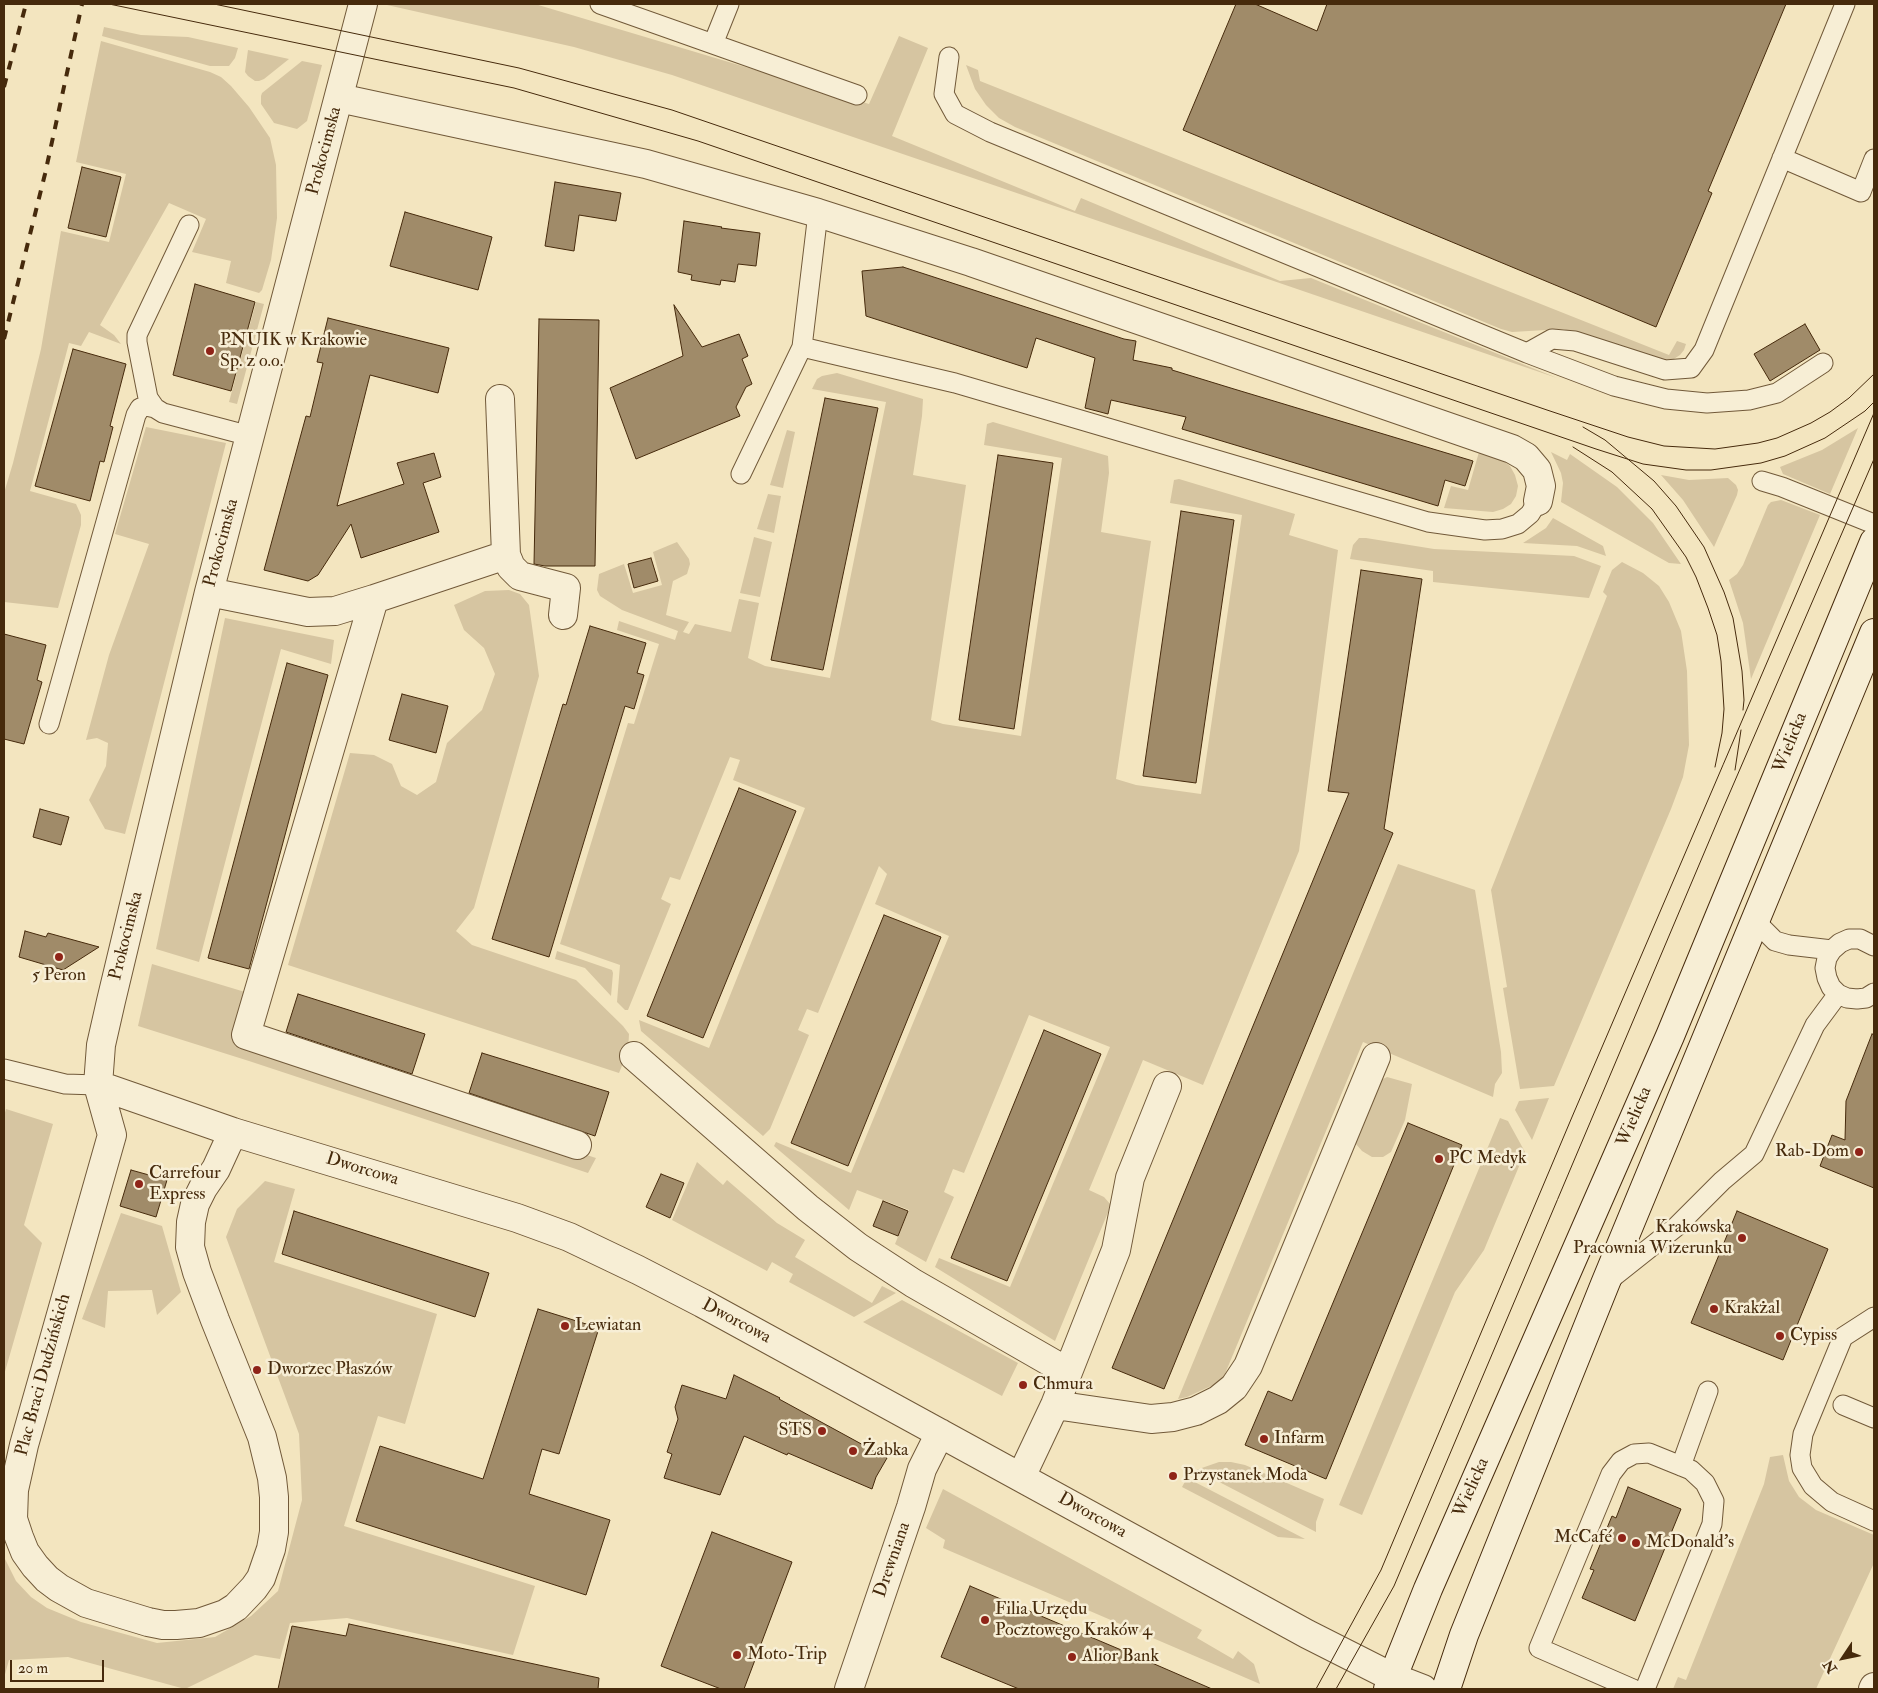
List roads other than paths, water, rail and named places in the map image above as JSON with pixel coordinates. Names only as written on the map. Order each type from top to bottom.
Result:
[{"type":"street","name":"Prokocimska","points":[[98,1085],[101,1045],[209,592],[363,4]]},
{"type":"street","points":[[339,98],[646,164],[818,213],[999,271],[1512,449],[1526,457],[1537,470],[1541,486],[1538,501]]},
{"type":"street","points":[[500,399],[506,555],[511,567],[520,576],[566,588],[563,615]]},
{"type":"street","name":"Wielicka","points":[[1390,1683],[1432,1580],[1666,1045],[1874,542]]},
{"type":"street","points":[[209,592],[308,612],[335,611],[506,555]]},
{"type":"street","points":[[374,599],[246,1035],[577,1145]]},
{"type":"street","name":"Wielicka","points":[[1446,1689],[1464,1635],[1605,1284],[1874,633]]},
{"type":"street","points":[[634,1056],[808,1208],[858,1248],[913,1283],[1068,1372]]},
{"type":"street","points":[[1055,1405],[1151,1418],[1173,1417],[1196,1411],[1218,1400],[1234,1387],[1248,1366],[1376,1057]]},
{"type":"street","name":"Dworcowa","points":[[98,1085],[233,1132],[508,1215],[569,1238],[694,1299],[1307,1634],[1390,1683],[1423,1689]]},
{"type":"street","name":"Plac Braci Dudzińskich","points":[[98,1085],[112,1135],[24,1445],[14,1490],[13,1519],[25,1552],[35,1566],[59,1588],[86,1603],[163,1625],[176,1626],[200,1623],[225,1614],[236,1607],[261,1578],[274,1532],[272,1478],[262,1437],[215,1320],[190,1247],[191,1222],[195,1204],[216,1169],[233,1132]]},
{"type":"street","points":[[1021,1477],[1055,1405],[1116,1250],[1130,1178],[1168,1086]]},
{"type":"street","name":"Drewniana","points":[[849,1689],[922,1470],[940,1433]]},
{"type":"lane","points":[[600,4],[858,95]]},
{"type":"lane","points":[[713,44],[729,4]]},
{"type":"lane","points":[[1527,353],[1552,339],[1575,341],[1665,370],[1691,368],[1704,350],[1845,4]]},
{"type":"lane","points":[[949,57],[944,94],[955,114],[990,132],[1344,276],[1527,353],[1614,386],[1666,399],[1707,403],[1749,400],[1777,393],[1823,363]]},
{"type":"lane","points":[[1782,158],[1861,192],[1874,159]]},
{"type":"lane","points":[[741,474],[802,347],[818,213]]},
{"type":"lane","points":[[155,408],[148,398],[137,335],[189,225]]},
{"type":"lane","points":[[802,347],[955,383],[1428,522],[1485,530],[1502,529],[1518,524],[1530,514],[1538,501]]},
{"type":"lane","points":[[49,724],[136,414],[140,408],[146,406],[155,408],[163,413],[250,436]]},
{"type":"lane","points":[[1762,481],[1782,487],[1874,524]]},
{"type":"lane","points":[[1755,921],[1776,941],[1789,945],[1832,950]]},
{"type":"lane","points":[[1874,946],[1860,939],[1850,939],[1840,943],[1827,958],[1826,968],[1827,978],[1831,987],[1838,994],[1847,998],[1857,999],[1866,998],[1874,993]]},
{"type":"lane","points":[[1605,1284],[1676,1227],[1722,1181],[1754,1154],[1815,1025],[1838,994]]},
{"type":"lane","name":"Dworcowa","points":[[4,1069],[65,1084],[98,1085]]},
{"type":"lane","points":[[1874,1317],[1843,1337],[1803,1434],[1800,1455],[1802,1468],[1813,1486],[1832,1502],[1874,1520]]},
{"type":"lane","points":[[1681,1466],[1708,1392]]},
{"type":"lane","points":[[1843,1405],[1874,1418]]},
{"type":"lane","points":[[1633,1689],[1539,1648],[1610,1474],[1621,1461],[1634,1454],[1649,1453],[1691,1470],[1705,1482],[1714,1501],[1712,1524],[1645,1689]]},
{"type":"tram line","points":[[109,4],[514,88],[698,141],[1643,464],[1686,470],[1711,470],[1761,463],[1785,456],[1825,438],[1865,411],[1874,402]]},
{"type":"tram line","points":[[214,4],[519,68],[672,110],[1547,410],[1628,437],[1664,446],[1715,449],[1758,443],[1777,438],[1811,423],[1830,412],[1849,398],[1874,374]]},
{"type":"tram line","points":[[1316,1689],[1381,1570],[1572,1117],[1874,413]]},
{"type":"tram line","points":[[1583,427],[1605,440],[1654,481],[1676,506],[1704,547],[1733,618],[1742,671],[1743,710]]},
{"type":"tram line","points":[[1573,447],[1612,472],[1652,509],[1686,557],[1696,577],[1717,635],[1721,661],[1724,709],[1722,733],[1715,767]]},
{"type":"tram line","points":[[1336,1689],[1394,1586],[1721,813],[1874,459]]},
{"type":"tram line","points":[[1735,770],[1741,730]]},
{"type":"railway","points":[[4,87],[26,4]]},
{"type":"railway","points":[[4,339],[45,174],[82,4]]},
{"type":"place","name":"PNUIK w Krakowie Sp. z o.o.","points":[[210,351]]},
{"type":"place","name":"5 Peron","points":[[59,957]]},
{"type":"place","name":"Rab-Dom","points":[[1859,1152]]},
{"type":"place","name":"PC Medyk","points":[[1439,1159]]},
{"type":"place","name":"Carrefour Express","points":[[139,1184]]},
{"type":"place","name":"Krakowska Pracownia Wizerunku","points":[[1742,1238]]},
{"type":"place","name":"Krakżal","points":[[1714,1309]]},
{"type":"place","name":"Lewiatan","points":[[565,1326]]},
{"type":"place","name":"Cypiss","points":[[1780,1336]]},
{"type":"place","name":"Dworzec Płaszów","points":[[257,1370]]},
{"type":"place","name":"Chmura","points":[[1023,1385]]},
{"type":"place","name":"STS","points":[[822,1431]]},
{"type":"place","name":"Infarm","points":[[1264,1439]]},
{"type":"place","name":"Żabka","points":[[853,1451]]},
{"type":"place","name":"Przystanek Moda","points":[[1173,1476]]},
{"type":"place","name":"McCafé","points":[[1622,1538]]},
{"type":"place","name":"McDonald's","points":[[1636,1543]]},
{"type":"place","name":"Filia Urzędu Pocztowego Kraków 4","points":[[985,1620]]},
{"type":"place","name":"Moto-Trip","points":[[737,1655]]},
{"type":"place","name":"Alior Bank","points":[[1072,1657]]}]
